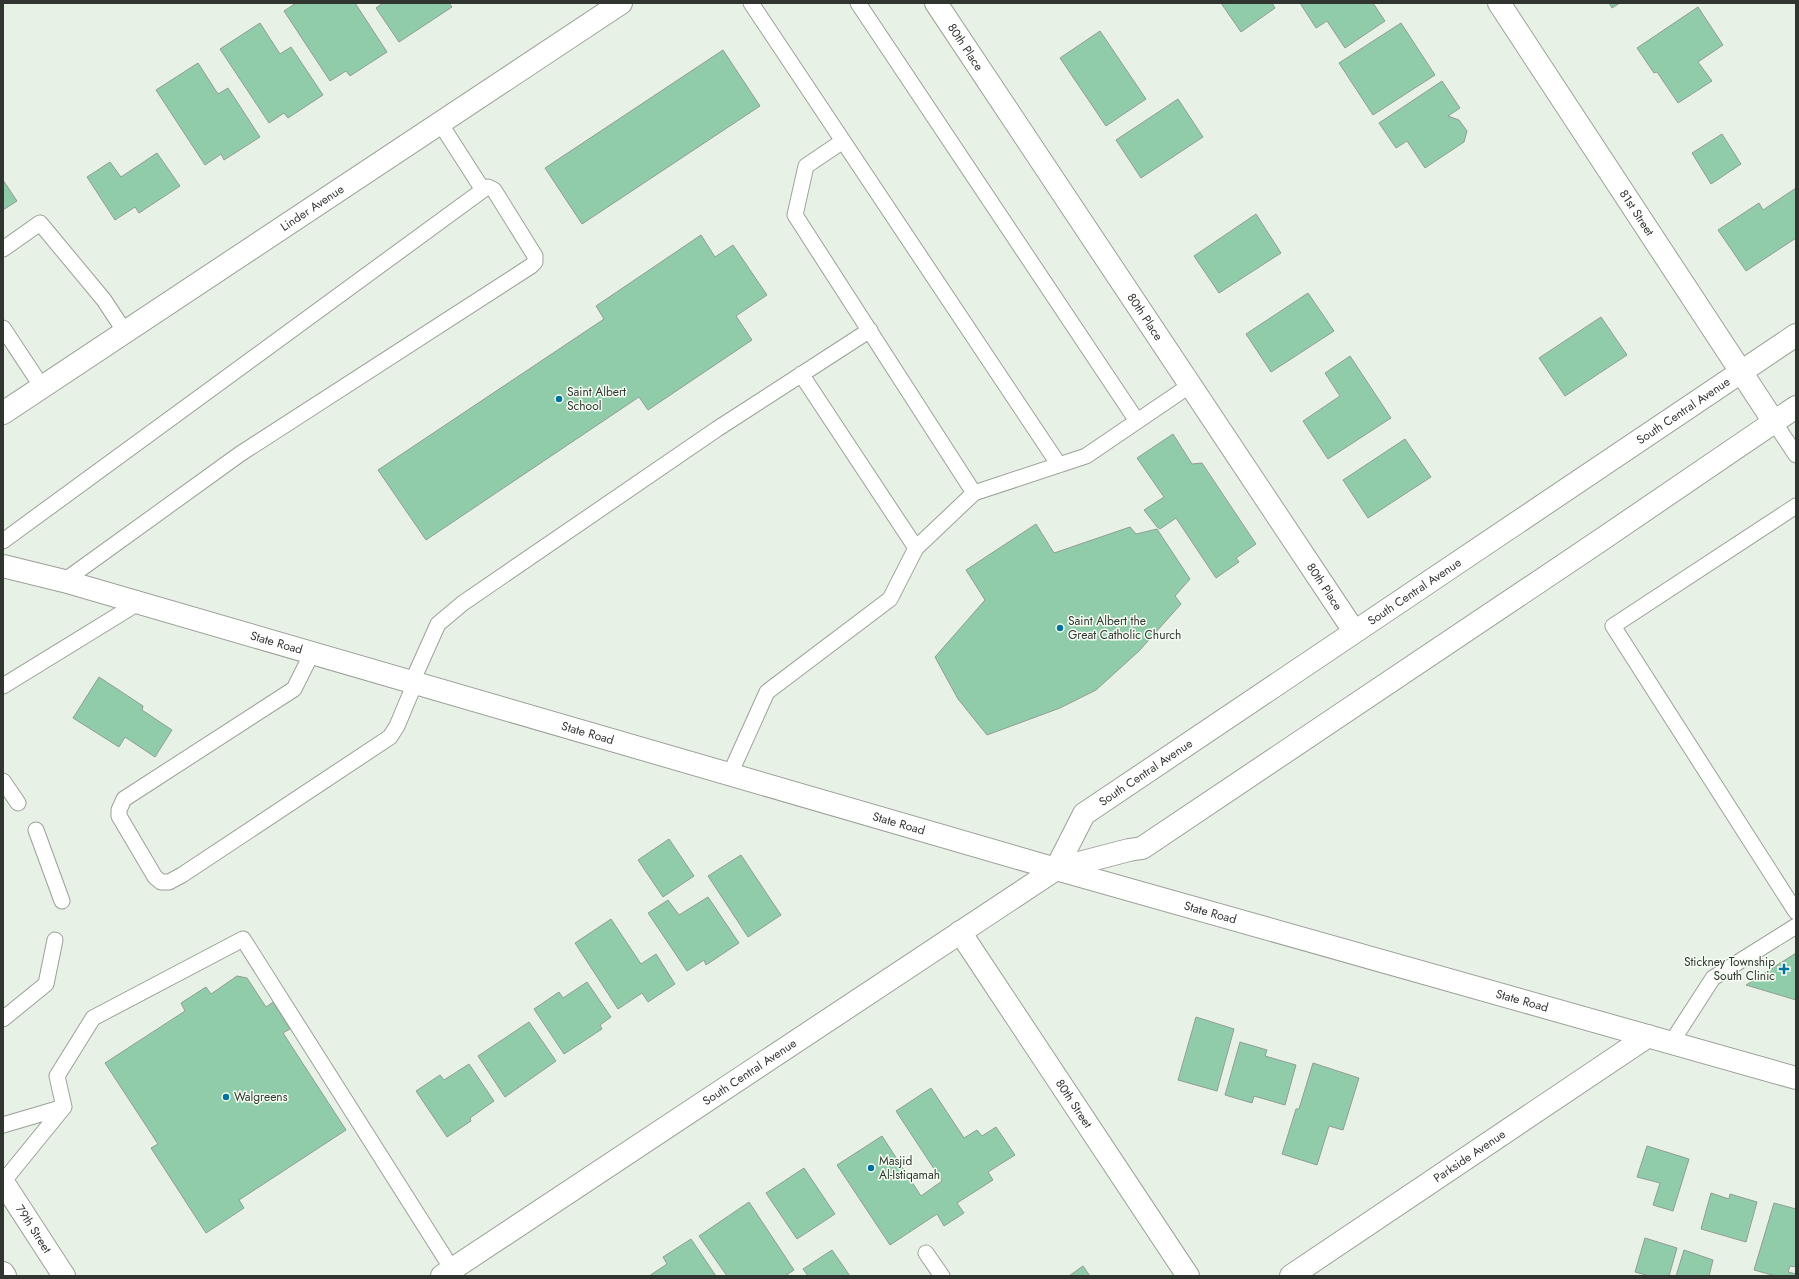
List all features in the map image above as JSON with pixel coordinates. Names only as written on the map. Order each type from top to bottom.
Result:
[{"type":"street","name":"Linder Avenue","points":[[3,413],[621,3]]},
{"type":"street","name":"80th Place","points":[[936,3],[1354,631]]},
{"type":"street","name":"81st Street","points":[[1499,3],[1774,422]]},
{"type":"street","name":"South Central Avenue","points":[[1056,869],[1084,814],[1796,335]]},
{"type":"street","name":"South Central Avenue","points":[[447,1273],[1056,869],[1142,848],[1596,544],[1796,407]]},
{"type":"street","name":"State Road","points":[[3,566],[64,581],[1056,869],[1796,1078]]},
{"type":"street","name":"80th Street","points":[[960,932],[1188,1276]]},
{"type":"street","name":"Parkside Avenue","points":[[1291,1276],[1648,1036]]},
{"type":"street","name":"79th Street","points":[[3,1182],[64,1276]]},
{"type":"lane","points":[[751,3],[1059,465]]},
{"type":"lane","points":[[858,3],[1137,421]]},
{"type":"lane","points":[[440,123],[482,190]]},
{"type":"lane","points":[[843,141],[806,166],[795,215],[974,493]]},
{"type":"lane","points":[[3,541],[482,190],[488,188],[494,190],[535,256],[535,262],[531,266],[240,454],[64,581]]},
{"type":"lane","points":[[3,248],[40,223],[104,300],[125,332]]},
{"type":"lane","points":[[3,328],[42,387]]},
{"type":"lane","points":[[312,653],[294,688],[124,799],[119,816],[155,877],[161,882],[169,882],[182,876],[390,737],[397,726],[438,624],[463,603],[717,428],[870,330]]},
{"type":"lane","points":[[801,374],[916,548]]},
{"type":"lane","points":[[730,774],[767,692],[890,599],[916,548],[974,493],[1086,456],[1190,386]]},
{"type":"lane","points":[[1774,422],[1796,455]]},
{"type":"lane","points":[[1796,506],[1613,626],[1796,912]]},
{"type":"lane","points":[[3,686],[138,603]]},
{"type":"lane","points":[[3,673],[18,676]]},
{"type":"lane","points":[[3,781],[18,803]]},
{"type":"lane","points":[[36,830],[62,901]]},
{"type":"lane","points":[[1671,1043],[1713,978],[1796,926]]},
{"type":"lane","points":[[64,1107],[57,1076],[93,1018],[243,939],[447,1273]]},
{"type":"lane","points":[[3,1019],[46,984],[55,940]]},
{"type":"lane","points":[[3,1125],[64,1107]]},
{"type":"lane","points":[[3,1182],[64,1107]]},
{"type":"lane","points":[[926,1253],[942,1276]]},
{"type":"building","points":[[296,3],[355,3],[387,52],[350,76],[346,71],[330,81],[284,11]]},
{"type":"building","points":[[383,3],[449,3],[452,7],[399,42],[376,8]]},
{"type":"building","points":[[1221,3],[1272,3],[1275,8],[1241,32]]},
{"type":"building","points":[[1300,3],[1373,3],[1385,21],[1345,48],[1327,21],[1316,28]]},
{"type":"building","points":[[1609,3],[1620,3],[1612,8]]},
{"type":"building","points":[[1698,7],[1723,45],[1698,62],[1712,81],[1678,103],[1657,72],[1654,73],[1637,48]]},
{"type":"building","points":[[260,23],[280,54],[291,47],[323,95],[288,118],[284,113],[269,123],[220,49]]},
{"type":"building","points":[[1401,23],[1435,75],[1373,115],[1339,63]]},
{"type":"building","points":[[1100,31],[1146,99],[1106,126],[1060,58]]},
{"type":"building","points":[[723,50],[760,106],[582,224],[545,168]]},
{"type":"building","points":[[198,63],[218,94],[228,88],[260,137],[224,160],[221,154],[205,165],[156,90]]},
{"type":"building","points":[[1442,81],[1460,108],[1448,116],[1459,120],[1467,131],[1464,142],[1425,168],[1407,141],[1396,148],[1379,123]]},
{"type":"building","points":[[1178,99],[1203,137],[1141,178],[1116,140]]},
{"type":"building","points":[[1722,134],[1741,164],[1711,184],[1692,153]]},
{"type":"building","points":[[157,153],[180,186],[139,213],[135,207],[115,220],[87,177],[110,162],[121,177]]},
{"type":"building","points":[[3,180],[17,201],[3,210]]},
{"type":"building","points":[[1796,188],[1796,238],[1746,271],[1718,230],[1759,203],[1763,210]]},
{"type":"building","points":[[1256,214],[1281,253],[1219,293],[1194,256]]},
{"type":"building","points":[[701,235],[715,257],[733,245],[767,295],[736,316],[752,340],[648,410],[639,397],[426,540],[378,470],[604,319],[596,306]]},
{"type":"building","points":[[1308,293],[1334,331],[1271,372],[1246,334]]},
{"type":"building","points":[[1601,317],[1627,355],[1565,396],[1539,358]]},
{"type":"building","points":[[1350,356],[1391,418],[1328,459],[1303,421],[1340,396],[1325,373]]},
{"type":"building","points":[[1173,434],[1192,464],[1202,463],[1256,544],[1236,558],[1239,562],[1216,578],[1176,518],[1160,529],[1144,510],[1164,497],[1137,458]]},
{"type":"building","points":[[1405,439],[1431,477],[1368,518],[1343,480]]},
{"type":"building","name":"Saint Albert the Great Catholic Church","points":[[1036,524],[1054,553],[1130,527],[1136,534],[1157,529],[1190,579],[1175,596],[1181,604],[1139,651],[1096,690],[1060,708],[987,735],[958,699],[935,657],[985,600],[966,570]]},
{"type":"building","points":[[99,677],[143,706],[142,710],[172,730],[155,757],[125,737],[119,747],[73,718]]},
{"type":"building","points":[[669,839],[694,876],[663,897],[638,860]]},
{"type":"building","points":[[741,855],[781,915],[748,937],[708,876]]},
{"type":"building","points":[[708,897],[739,943],[706,965],[704,960],[687,971],[648,913],[668,900],[679,915]]},
{"type":"building","points":[[611,919],[641,964],[656,954],[675,984],[648,1002],[642,993],[618,1009],[575,943]]},
{"type":"building","name":"Stickney Township South Clinic","points":[[1796,953],[1796,1000],[1746,985]]},
{"type":"building","name":"Walgreens","points":[[237,976],[247,978],[266,1007],[273,1002],[290,1029],[283,1033],[346,1130],[239,1200],[244,1208],[206,1233],[151,1148],[158,1144],[105,1063],[185,1011],[181,1003],[206,987],[211,994]]},
{"type":"building","points":[[587,982],[611,1017],[600,1025],[602,1029],[564,1054],[534,1009],[559,992],[563,998]]},
{"type":"building","points":[[1196,1017],[1234,1029],[1217,1091],[1178,1080]]},
{"type":"building","points":[[529,1022],[556,1061],[505,1097],[478,1056]]},
{"type":"building","points":[[1240,1042],[1267,1050],[1265,1056],[1296,1065],[1285,1105],[1254,1096],[1252,1103],[1225,1095]]},
{"type":"building","points":[[1313,1063],[1359,1078],[1343,1130],[1329,1126],[1317,1165],[1282,1154],[1296,1109],[1299,1109]]},
{"type":"building","points":[[469,1064],[494,1101],[470,1118],[471,1121],[447,1137],[416,1091],[440,1075],[444,1080]]},
{"type":"building","name":"Masjid Al-Istiqamah","points":[[931,1088],[964,1138],[977,1130],[982,1136],[996,1127],[1015,1155],[988,1172],[993,1180],[957,1203],[964,1213],[944,1226],[937,1214],[890,1245],[837,1165],[882,1136],[921,1196],[942,1181],[896,1111]]},
{"type":"building","points":[[1647,1146],[1689,1159],[1673,1211],[1653,1205],[1660,1183],[1637,1177]]},
{"type":"building","points":[[804,1168],[835,1214],[797,1239],[766,1193]]},
{"type":"building","points":[[1711,1193],[1729,1199],[1730,1194],[1757,1202],[1746,1242],[1701,1229]]},
{"type":"building","points":[[749,1202],[794,1270],[785,1276],[727,1276],[699,1236]]},
{"type":"building","points":[[1774,1203],[1796,1209],[1796,1267],[1790,1266],[1788,1272],[1796,1274],[1796,1276],[1776,1276],[1754,1270]]},
{"type":"building","points":[[1645,1238],[1677,1248],[1669,1276],[1649,1276],[1635,1272]]},
{"type":"building","points":[[691,1239],[716,1276],[649,1276],[667,1264],[663,1257]]},
{"type":"building","points":[[832,1250],[850,1276],[808,1276],[803,1269]]},
{"type":"building","points":[[1684,1250],[1713,1260],[1709,1276],[1676,1276]]},
{"type":"building","points":[[1083,1266],[1090,1276],[1069,1276]]},
{"type":"place","name":"Saint Albert School","points":[[559,399]]},
{"type":"place","name":"Saint Albert the Great Catholic Church","points":[[1060,628]]},
{"type":"place","name":"Stickney Township South Clinic","points":[[1784,969]]},
{"type":"place","name":"Walgreens","points":[[226,1097]]},
{"type":"place","name":"Masjid Al-Istiqamah","points":[[871,1168]]}]
